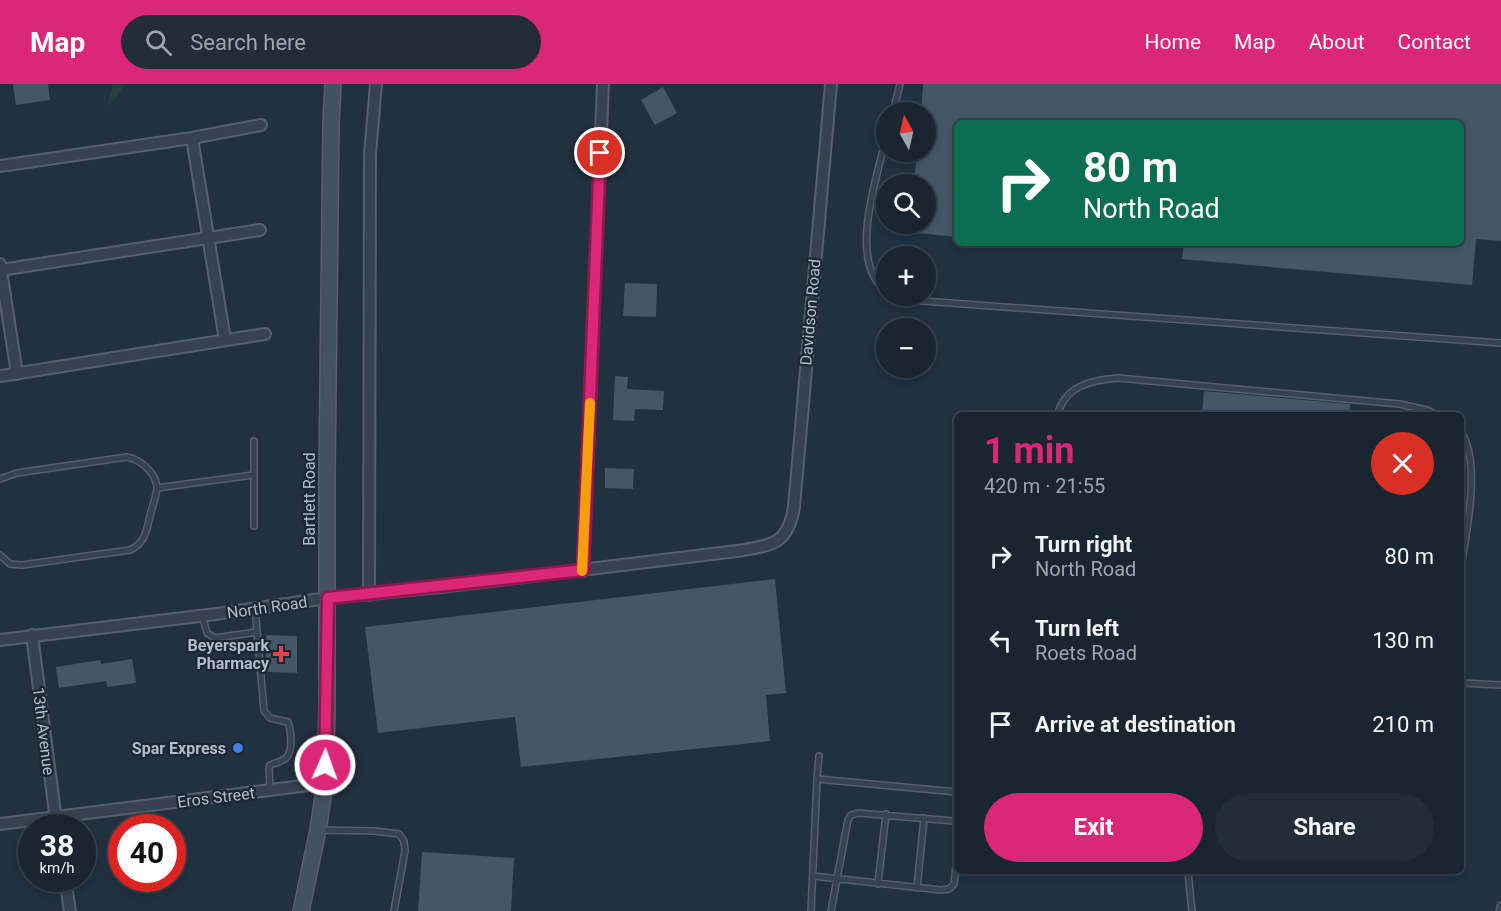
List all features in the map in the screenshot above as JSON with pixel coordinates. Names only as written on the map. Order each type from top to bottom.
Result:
[{"type":"street","name":"Bartlett Road","points":[[300,911],[318,830],[325,783],[333,84]]},
{"type":"street","points":[[369,595],[370,154],[376,84]]},
{"type":"street","points":[[583,570],[603,84]]},
{"type":"street","name":"Davidson Road","points":[[783,537],[791,525],[794,507],[831,84]]},
{"type":"street","points":[[0,166],[192,138],[261,125]]},
{"type":"street","points":[[192,138],[225,340]]},
{"type":"street","points":[[16,374],[0,268],[261,230]]},
{"type":"street","points":[[0,376],[265,334]]},
{"type":"street","name":"North Road","points":[[0,640],[328,598],[744,550],[762,547],[783,537]]},
{"type":"street","name":"13th Avenue","points":[[32,635],[55,814]]},
{"type":"street","name":"Eros Street","points":[[96,816],[325,783]]},
{"type":"street","name":"Eros Street","points":[[0,824],[18,823]]},
{"type":"street","points":[[67,892],[70,911]]},
{"type":"lane","points":[[896,102],[900,84]]},
{"type":"lane","points":[[876,279],[866,244],[873,191],[880,162]]},
{"type":"lane","points":[[936,302],[1501,343]]},
{"type":"lane","points":[[1059,412],[1065,397],[1074,389],[1088,382],[1118,378],[1399,404],[1426,412]]},
{"type":"lane","points":[[1464,436],[1472,463],[1464,543]]},
{"type":"lane","points":[[254,441],[254,526]]},
{"type":"lane","points":[[0,478],[17,473],[127,457],[144,465],[157,488],[144,540],[130,550],[22,565],[10,564],[0,555]]},
{"type":"lane","points":[[157,488],[253,475]]},
{"type":"lane","points":[[255,609],[264,711],[270,718],[288,722],[290,729],[290,753],[286,758],[268,768],[270,790]]},
{"type":"lane","points":[[202,615],[207,633],[214,638],[257,632]]},
{"type":"lane","points":[[1464,683],[1501,685]]},
{"type":"lane","points":[[811,911],[819,756]]},
{"type":"lane","points":[[817,779],[954,792]]},
{"type":"lane","points":[[878,884],[886,814]]},
{"type":"lane","points":[[831,911],[848,820],[851,815],[886,814],[954,821]]},
{"type":"lane","points":[[917,888],[924,818]]},
{"type":"lane","points":[[318,830],[375,831],[399,834],[404,841],[405,851],[394,911]]},
{"type":"lane","points":[[813,876],[917,888],[949,889],[954,884],[955,874]]},
{"type":"lane","points":[[1188,874],[1192,911]]},
{"type":"lane","points":[[1499,911],[1501,906]]},
{"type":"green space","points":[[113,84],[125,84],[115,100],[107,106]]},
{"type":"building","points":[[13,84],[48,84],[50,100],[16,105]]},
{"type":"building","points":[[923,84],[1501,84],[1501,241],[1476,239],[1472,285],[1182,259],[1184,246],[1464,246],[1464,120],[954,120],[954,237],[926,234],[936,234],[936,174],[915,174],[916,162],[936,162],[936,102],[922,102]]},
{"type":"building","points":[[663,87],[677,113],[655,125],[641,100]]},
{"type":"building","points":[[625,283],[657,284],[656,317],[623,316]]},
{"type":"building","points":[[615,376],[628,377],[627,389],[664,391],[663,410],[635,409],[634,421],[613,420]]},
{"type":"building","points":[[1204,391],[1350,404],[1349,412],[1202,412]]},
{"type":"building","points":[[605,468],[634,469],[633,489],[605,488]]},
{"type":"building","points":[[775,579],[786,693],[766,695],[770,741],[521,767],[515,717],[378,733],[365,627]]},
{"type":"building","name":"Beyerspark Pharmacy","points":[[266,635],[297,636],[297,673],[266,672]]},
{"type":"building","points":[[132,659],[136,683],[107,687],[106,681],[59,688],[56,667],[100,660],[101,664]]},
{"type":"building","points":[[422,852],[514,858],[511,911],[418,911]]},
{"type":"slow traffic","points":[[582,571],[590,403]]},
{"type":"place","name":"Beyerspark Pharmacy","points":[[281,654]]},
{"type":"place","name":"Spar Express","points":[[238,748]]},
{"type":"route","points":[[325,765],[328,598],[583,570],[600,153]]}]
